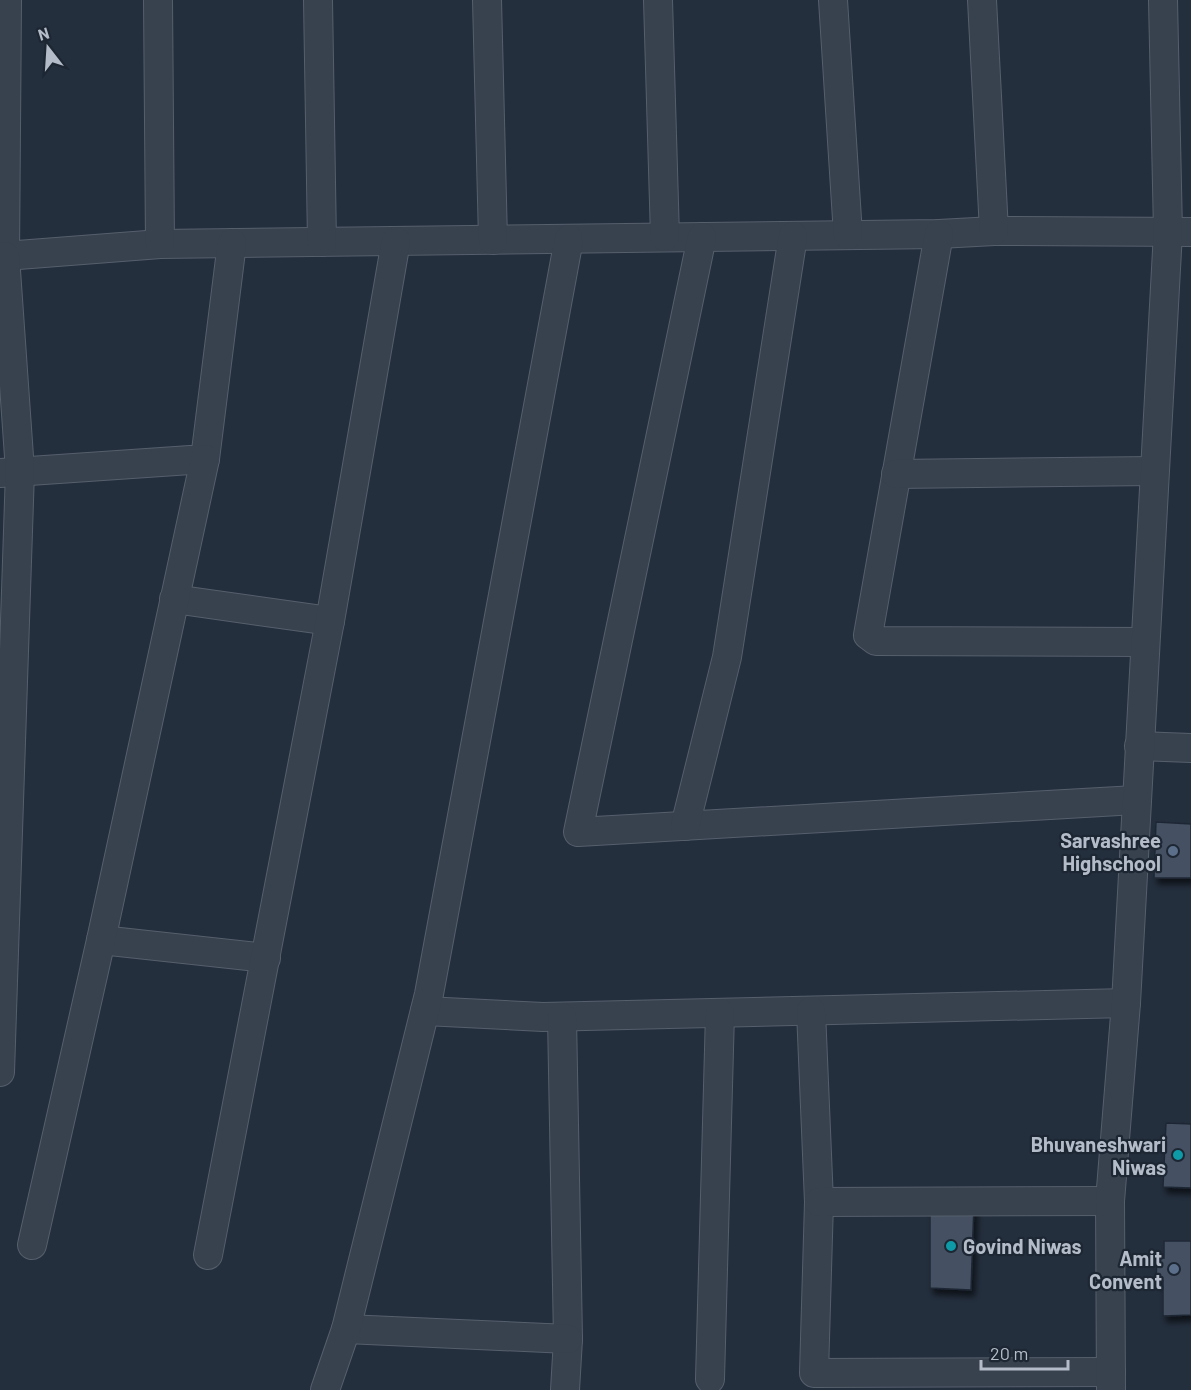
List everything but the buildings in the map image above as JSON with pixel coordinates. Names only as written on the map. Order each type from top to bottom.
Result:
[{"type":"street","points":[[0,1072],[10,472],[5,256],[7,0]]},
{"type":"street","points":[[158,0],[160,244]]},
{"type":"street","points":[[318,0],[322,242]]},
{"type":"street","points":[[486,0],[493,240]]},
{"type":"street","points":[[658,0],[665,237]]},
{"type":"street","points":[[833,0],[848,235]]},
{"type":"street","points":[[982,0],[994,231]]},
{"type":"street","points":[[811,1011],[819,1202],[814,1373],[1111,1381],[1110,1201],[1126,1003],[1154,471],[1179,232],[1163,0]]},
{"type":"street","points":[[5,256],[160,244],[939,234],[994,231],[1179,232]]},
{"type":"street","points":[[939,234],[868,635],[876,641],[1144,642]]},
{"type":"street","points":[[685,826],[727,657],[793,236]]},
{"type":"street","points":[[702,237],[578,832],[1136,800]]},
{"type":"street","points":[[326,1390],[346,1329],[425,1011],[568,239]]},
{"type":"street","points":[[208,1255],[330,621],[396,241]]},
{"type":"street","points":[[32,1245],[101,940],[205,459],[232,243]]},
{"type":"street","points":[[10,472],[205,459]]},
{"type":"street","points":[[896,474],[1154,471]]},
{"type":"street","points":[[174,599],[330,621]]},
{"type":"street","points":[[1139,746],[1191,748]]},
{"type":"street","points":[[101,940],[266,958]]},
{"type":"street","points":[[425,1011],[562,1017],[1126,1003]]},
{"type":"street","points":[[710,1379],[720,1013]]},
{"type":"street","points":[[562,1017],[568,1340],[566,1390]]},
{"type":"street","points":[[819,1202],[1110,1201]]},
{"type":"street","points":[[346,1329],[568,1340]]},
{"type":"place","name":"Sarvashree Highschool","points":[[1173,851]]},
{"type":"place","name":"Bhuvaneshwari Niwas","points":[[1178,1155]]},
{"type":"place","name":"Govind Niwas","points":[[951,1246]]},
{"type":"place","name":"Amit Convent","points":[[1174,1269]]}]
